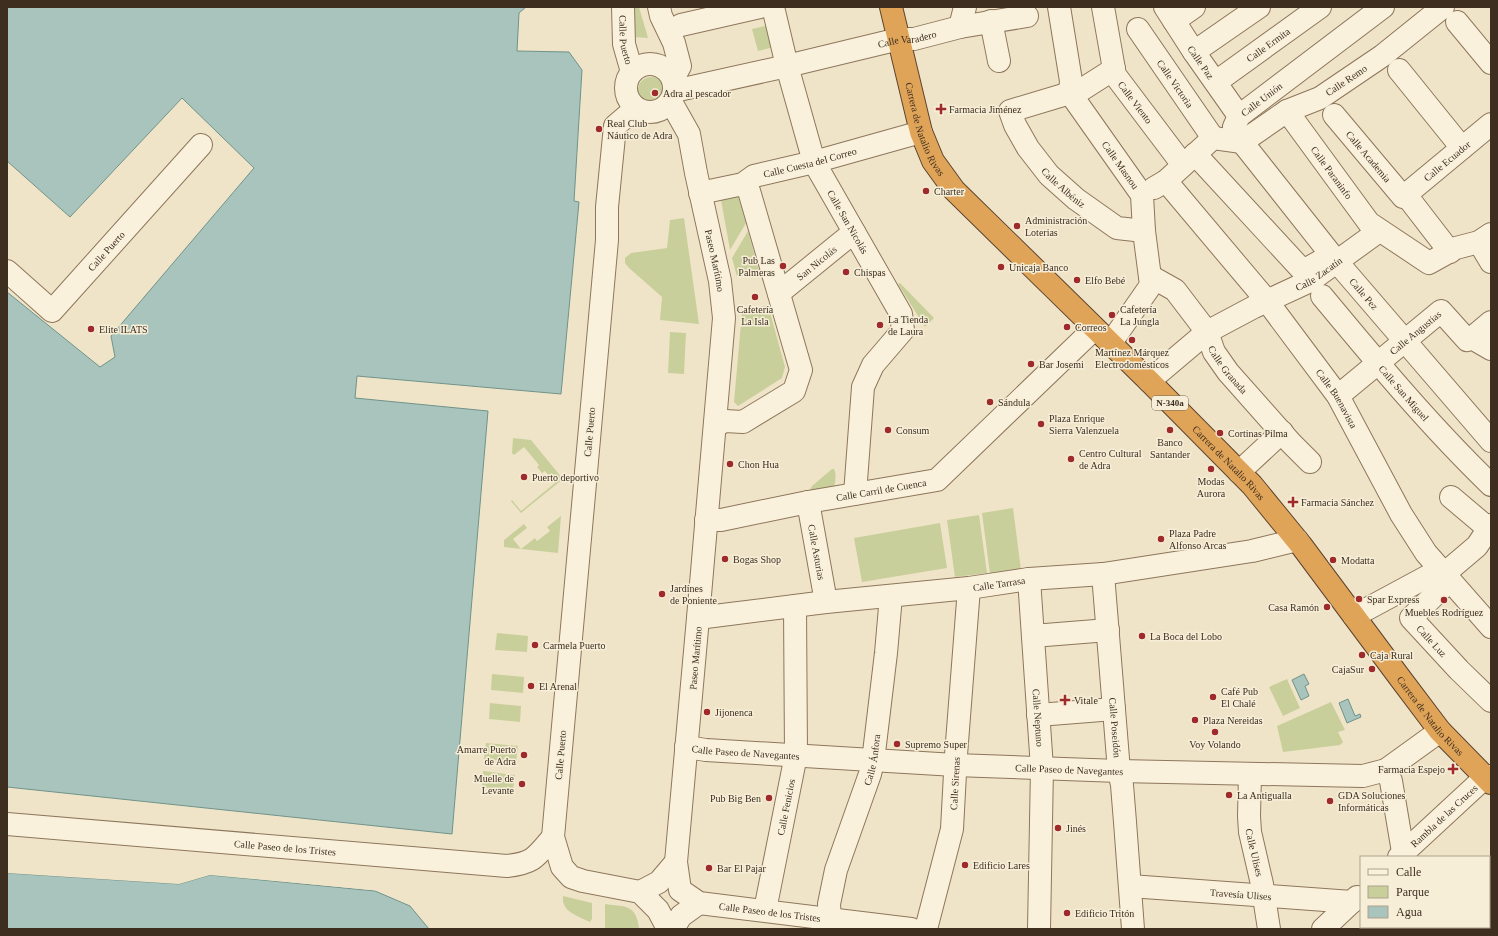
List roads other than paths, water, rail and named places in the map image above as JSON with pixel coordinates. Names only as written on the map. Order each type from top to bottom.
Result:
[{"type":"highway","name":"Carrera de Natalio Rivas","points":[[891,7],[921,132],[933,161],[954,190],[1252,485],[1297,540],[1440,731],[1490,779]]},
{"type":"street","name":"Calle Puerto","points":[[623,7],[624,44],[632,72]]},
{"type":"street","name":"Paseo Marítimo","points":[[648,7],[671,86],[688,134],[720,281],[724,318],[676,862],[680,890]]},
{"type":"street","points":[[659,7],[661,16],[674,42],[680,66],[671,86],[665,108],[654,112],[643,112],[630,102],[627,95],[626,87],[632,72],[638,67],[646,64],[654,64],[662,67],[671,86]]},
{"type":"street","points":[[681,25],[760,7]]},
{"type":"street","name":"Calle San Nicolás","points":[[773,7],[787,66],[814,162],[901,314],[903,330],[873,365],[863,387],[855,494]]},
{"type":"street","points":[[1059,7],[1071,80],[1070,92],[1078,92],[1114,69]]},
{"type":"street","name":"Calle Viento","points":[[1103,7],[1115,75],[1189,160]]},
{"type":"street","points":[[1169,14],[1194,7]]},
{"type":"street","points":[[1194,52],[1259,7]]},
{"type":"street","name":"Calle Ermita","points":[[1216,82],[1320,7]]},
{"type":"street","name":"Calle Unión","points":[[1242,142],[1234,127],[1239,116],[1383,7]]},
{"type":"street","name":"Calle Paz","points":[[1169,14],[1239,116]]},
{"type":"street","points":[[1450,15],[1491,63]]},
{"type":"street","name":"Calle Remo","points":[[1242,142],[1287,111],[1320,98],[1382,56],[1450,15]]},
{"type":"street","name":"Calle Varadero","points":[[671,86],[787,66],[899,39],[914,39],[962,17],[991,22],[1027,16]]},
{"type":"street","points":[[991,22],[999,61]]},
{"type":"street","name":"Calle Victoria","points":[[1138,28],[1213,138]]},
{"type":"street","points":[[1399,70],[1462,148]]},
{"type":"street","name":"Calle Albéniz","points":[[1070,92],[1010,111],[1028,148],[1048,175],[1076,199],[1117,228],[1144,231]]},
{"type":"street","name":"Calle Masnou","points":[[1070,92],[1142,195],[1144,231],[1151,284],[1110,344]]},
{"type":"street","name":"Calle Puerto","points":[[553,837],[607,240],[607,207],[615,126],[636,108]]},
{"type":"street","name":"Calle Paraninfo","points":[[1287,111],[1369,223],[1379,231]]},
{"type":"street","name":"Calle Academia","points":[[1334,115],[1450,252]]},
{"type":"street","name":"Calle Ecuador","points":[[1404,196],[1491,124]]},
{"type":"street","name":"Calle Cuesta del Correo","points":[[700,193],[743,184],[754,176],[814,162],[921,132]]},
{"type":"street","points":[[1142,195],[1166,181],[1213,138],[1242,142]]},
{"type":"street","name":"Calle Pez","points":[[1242,142],[1334,259],[1491,441]]},
{"type":"street","name":"Calle Puerto","points":[[7,270],[52,311],[201,145]]},
{"type":"street","points":[[1189,160],[1303,271],[1334,259]]},
{"type":"street","name":"Calle Buenavista","points":[[1166,181],[1267,301],[1338,396],[1401,514],[1426,553],[1489,620]]},
{"type":"street","points":[[715,426],[725,421],[743,422],[794,391],[801,370],[749,191],[743,184]]},
{"type":"street","points":[[1379,231],[1429,263],[1456,248],[1485,238],[1491,262]]},
{"type":"street","name":"Calle Zacatín","points":[[1148,381],[1207,332],[1310,281],[1334,259],[1379,231]]},
{"type":"street","name":"San Nicolás","points":[[779,293],[854,232]]},
{"type":"street","name":"Calle Granada","points":[[1150,276],[1175,290],[1207,332],[1214,352],[1228,372],[1310,462]]},
{"type":"street","name":"Calle San Miguel","points":[[1322,296],[1378,364],[1428,421],[1491,485]]},
{"type":"street","name":"Calle Angustias","points":[[1338,396],[1441,311],[1467,340],[1472,338],[1491,349]]},
{"type":"street","points":[[1472,338],[1491,322]]},
{"type":"street","name":"Calle Carril de Cuenca","points":[[706,520],[721,520],[808,502],[937,480],[1094,329]]},
{"type":"street","points":[[1239,472],[1282,432]]},
{"type":"street","points":[[1354,616],[1432,574],[1447,577],[1477,546],[1490,527],[1451,497]]},
{"type":"street","name":"Calle Asturias","points":[[808,502],[826,602]]},
{"type":"street","name":"Calle Tarrasa","points":[[698,618],[826,602],[969,588],[1028,579],[1103,574],[1252,551],[1297,540]]},
{"type":"street","name":"Calle Poseidón","points":[[1103,574],[1133,929]]},
{"type":"street","name":"Calle Luz","points":[[1447,577],[1411,618],[1491,702]]},
{"type":"street","name":"Calle Neptuno","points":[[1028,579],[1042,768],[1039,929]]},
{"type":"street","name":"Calle Sirenas","points":[[926,929],[952,829],[955,765],[969,588]]},
{"type":"street","name":"Calle Ánfora","points":[[830,919],[829,904],[836,870],[870,774],[873,761],[886,653],[891,596]]},
{"type":"street","name":"Calle Fenicios","points":[[765,910],[796,755],[795,606]]},
{"type":"street","points":[[1033,636],[1108,630]]},
{"type":"street","points":[[1038,715],[1114,709]]},
{"type":"street","name":"Calle Paseo de Navegantes","points":[[686,747],[706,750],[955,765],[1119,771],[1363,776],[1386,770],[1440,731]]},
{"type":"street","points":[[1386,770],[1391,781],[1401,855]]},
{"type":"street","name":"Calle Ulises","points":[[1250,774],[1250,824],[1269,929]]},
{"type":"street","name":"Rambla de las Cruces","points":[[1401,855],[1479,783],[1490,779]]},
{"type":"street","name":"Calle Paseo de los Tristes","points":[[7,824],[507,866],[523,864],[536,857],[553,837]]},
{"type":"street","points":[[553,837],[562,867],[571,877],[583,881],[640,892],[658,910],[668,929]]},
{"type":"street","points":[[640,892],[659,882],[676,862]]},
{"type":"street","name":"Travesía Ulises","points":[[1130,886],[1264,895],[1356,898]]},
{"type":"street","name":"Calle Paseo de los Tristes","points":[[680,890],[699,903],[830,919],[860,926],[911,929]]},
{"type":"street","points":[[1323,929],[1356,898]]},
{"type":"street","points":[[673,929],[681,916],[699,903]]},
{"type":"water","points":[[7,7],[526,7],[519,13],[517,51],[569,52],[582,70],[574,201],[579,202],[561,394],[357,376],[355,398],[488,411],[452,834],[7,787],[7,292],[100,367],[115,357],[111,336],[254,168],[182,98],[70,217],[7,161]]},
{"type":"water","points":[[1304,674],[1309,684],[1305,686],[1309,696],[1301,700],[1292,680]]},
{"type":"water","points":[[1348,699],[1355,716],[1360,714],[1361,717],[1347,723],[1339,703]]},
{"type":"water","points":[[7,873],[179,884],[210,875],[375,891],[410,906],[429,929],[7,929]]},
{"type":"place","name":"Adra al pescador","points":[[655,93]]},
{"type":"place","name":"Farmacia Jiménez","points":[[941,109]]},
{"type":"place","name":"Real Club Náutico de Adra","points":[[599,129]]},
{"type":"place","name":"Charter","points":[[926,191]]},
{"type":"place","name":"Administración Loterias","points":[[1017,226]]},
{"type":"place","name":"Pub Las Palmeras","points":[[783,266]]},
{"type":"place","name":"Unicaja Banco","points":[[1001,267]]},
{"type":"place","name":"Chispas","points":[[846,272]]},
{"type":"place","name":"Elfo Bebé","points":[[1077,280]]},
{"type":"place","name":"Cafetería La Isla","points":[[755,297]]},
{"type":"place","name":"Cafetería La Jungla","points":[[1112,315]]},
{"type":"place","name":"La Tienda de Laura","points":[[880,325]]},
{"type":"place","name":"Correos","points":[[1067,327]]},
{"type":"place","name":"Elite ILATS","points":[[91,329]]},
{"type":"place","name":"Martínez Márquez Electrodomésticos","points":[[1132,340]]},
{"type":"place","name":"Bar Josemi","points":[[1031,364]]},
{"type":"place","name":"Sándula","points":[[990,402]]},
{"type":"place","name":"Plaza Enrique Sierra Valenzuela","points":[[1041,424]]},
{"type":"place","name":"Consum","points":[[888,430]]},
{"type":"place","name":"Banco Santander","points":[[1170,430]]},
{"type":"place","name":"Cortinas Pilma","points":[[1220,433]]},
{"type":"place","name":"Centro Cultural de Adra","points":[[1071,459]]},
{"type":"place","name":"Chon Hua","points":[[730,464]]},
{"type":"place","name":"Modas Aurora","points":[[1211,469]]},
{"type":"place","name":"Puerto deportivo","points":[[524,477]]},
{"type":"place","name":"Farmacia Sánchez","points":[[1293,502]]},
{"type":"place","name":"Plaza Padre Alfonso Arcas","points":[[1161,539]]},
{"type":"place","name":"Bogas Shop","points":[[725,559]]},
{"type":"place","name":"Modatta","points":[[1333,560]]},
{"type":"place","name":"Jardínes de Poniente","points":[[662,594]]},
{"type":"place","name":"Spar Express","points":[[1359,599]]},
{"type":"place","name":"Muebles Rodríguez","points":[[1444,600]]},
{"type":"place","name":"Casa Ramón","points":[[1327,607]]},
{"type":"place","name":"La Boca del Lobo","points":[[1142,636]]},
{"type":"place","name":"Carmela Puerto","points":[[535,645]]},
{"type":"place","name":"Caja Rural","points":[[1362,655]]},
{"type":"place","name":"CajaSur","points":[[1372,669]]},
{"type":"place","name":"El Arenal","points":[[531,686]]},
{"type":"place","name":"Café Pub El Chalé","points":[[1213,697]]},
{"type":"place","name":"Vitale","points":[[1065,700]]},
{"type":"place","name":"Jijonenca","points":[[707,712]]},
{"type":"place","name":"Plaza Nereidas","points":[[1195,720]]},
{"type":"place","name":"Voy Volando","points":[[1215,732]]},
{"type":"place","name":"Supremo Super","points":[[897,744]]},
{"type":"place","name":"Amarre Puerto de Adra","points":[[524,755]]},
{"type":"place","name":"Farmacia Espejo","points":[[1453,769]]},
{"type":"place","name":"Muelle de Levante","points":[[522,784]]},
{"type":"place","name":"La Antigualla","points":[[1229,795]]},
{"type":"place","name":"Pub Big Ben","points":[[769,798]]},
{"type":"place","name":"GDA Soluciones Informáticas","points":[[1330,801]]},
{"type":"place","name":"Jinés","points":[[1058,828]]},
{"type":"place","name":"Edificio Lares","points":[[965,865]]},
{"type":"place","name":"Bar El Pajar","points":[[709,868]]},
{"type":"place","name":"Edificio Tritón","points":[[1067,913]]}]
